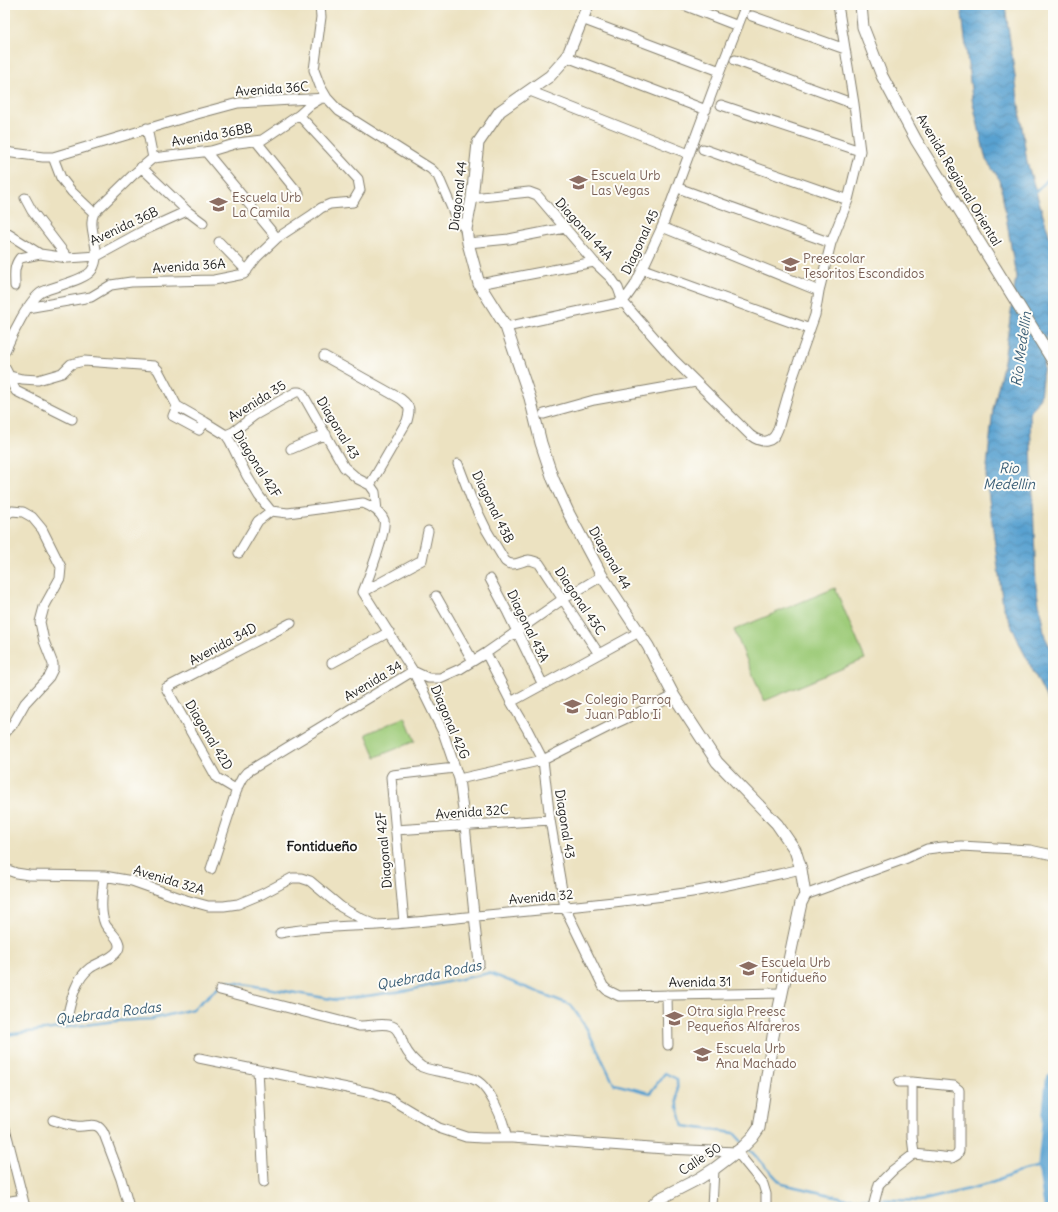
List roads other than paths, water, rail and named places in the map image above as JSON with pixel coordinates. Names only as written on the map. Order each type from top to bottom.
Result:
[{"type":"main road","name":"Diagonal 44","points":[[588,5],[567,57],[550,76],[500,111],[478,143],[472,198],[466,229],[468,243],[479,284],[506,327],[528,391],[541,443],[553,479],[569,514],[602,576],[648,646],[674,696],[717,762],[777,824],[795,850],[801,869],[805,895],[801,903],[773,1036],[759,1128]]},
{"type":"main road","name":"Avenida Regional Oriental","points":[[861,5],[863,27],[882,76],[916,140],[1053,361]]},
{"type":"main road","name":"Calle 50","points":[[656,1204],[700,1178],[740,1149],[752,1138],[759,1128]]},
{"type":"street","points":[[320,5],[321,16],[314,70],[324,99]]},
{"type":"street","points":[[684,5],[738,26]]},
{"type":"street","name":"Diagonal 45","points":[[622,302],[643,269],[662,227],[746,5]]},
{"type":"street","points":[[506,327],[622,302],[673,360],[750,435],[763,442],[770,440],[775,436],[793,377],[815,315],[819,291],[831,243],[848,200],[860,151],[838,5]]},
{"type":"street","points":[[752,16],[845,49]]},
{"type":"street","points":[[582,19],[720,71]]},
{"type":"street","points":[[567,57],[706,110]]},
{"type":"street","points":[[735,60],[854,104]]},
{"type":"street","points":[[530,91],[689,154]]},
{"type":"street","name":"Avenida 36BB","points":[[153,158],[206,152],[238,143],[262,140],[310,106],[324,99]]},
{"type":"street","name":"Avenida 36C","points":[[5,152],[53,157],[147,128],[238,103],[324,99],[339,111],[431,169],[438,176],[457,220],[466,229]]},
{"type":"street","points":[[720,105],[860,151]]},
{"type":"street","points":[[219,242],[247,271],[257,258],[277,238],[321,208],[330,204],[353,202],[360,190],[358,179],[299,115]]},
{"type":"street","points":[[5,352],[27,308],[41,293],[87,276],[92,270],[97,256],[92,219],[94,213],[141,167],[153,158],[147,128]]},
{"type":"street","points":[[256,141],[299,194]]},
{"type":"street","points":[[703,149],[848,200]]},
{"type":"street","points":[[206,152],[277,238]]},
{"type":"street","points":[[53,157],[61,178],[72,192],[94,213]]},
{"type":"street","points":[[141,167],[187,212],[203,222]]},
{"type":"street","points":[[678,188],[831,243]]},
{"type":"street","name":"Diagonal 44A","points":[[472,198],[529,192],[537,195],[594,262],[615,282],[622,302]]},
{"type":"street","points":[[25,198],[32,211],[68,258]]},
{"type":"street","name":"Avenida 36B","points":[[5,232],[40,254],[68,258],[97,256],[143,231],[187,212]]},
{"type":"street","points":[[662,227],[819,291]]},
{"type":"street","points":[[468,243],[509,239],[565,228]]},
{"type":"street","points":[[16,286],[14,269],[16,263],[20,258],[40,254]]},
{"type":"street","points":[[479,284],[594,262]]},
{"type":"street","points":[[643,269],[810,329]]},
{"type":"street","name":"Avenida 36A","points":[[27,308],[91,297],[111,285],[131,282],[214,280],[244,274],[247,271]]},
{"type":"street","points":[[324,356],[408,404],[410,411],[407,421],[370,485],[375,492],[377,511]]},
{"type":"street","name":"Diagonal 42F","points":[[10,376],[22,379],[38,380],[62,373],[71,364],[84,361],[154,366],[158,370],[177,406],[226,435],[259,496],[271,511]]},
{"type":"street","points":[[5,368],[16,391],[72,419]]},
{"type":"street","points":[[544,414],[594,400],[696,382]]},
{"type":"street","name":"Avenida 35","points":[[226,435],[233,432],[255,414],[296,392],[302,394]]},
{"type":"street","name":"Diagonal 43","points":[[302,394],[344,467],[358,479],[370,485]]},
{"type":"street","points":[[291,449],[326,434]]},
{"type":"street","name":"Diagonal 43B","points":[[458,464],[471,498],[487,531],[505,561],[514,565],[528,560],[538,564]]},
{"type":"street","points":[[239,552],[258,521],[271,511],[288,513],[363,503],[371,505],[384,520],[384,532],[363,592]]},
{"type":"street","points":[[5,515],[12,511],[24,512],[32,517],[42,528],[61,567],[60,578],[44,607],[40,622],[44,641],[53,664],[53,669],[49,677],[25,704],[13,724],[5,733]]},
{"type":"street","points":[[363,592],[422,560],[428,531]]},
{"type":"street","name":"Diagonal 43C","points":[[538,564],[599,654]]},
{"type":"street","name":"Avenida 34","points":[[211,869],[236,790],[247,772],[414,671],[428,678],[440,678],[473,661],[563,599],[602,576]]},
{"type":"street","name":"Diagonal 43A","points":[[490,579],[543,685]]},
{"type":"street","name":"Diagonal 42G","points":[[363,592],[414,671],[443,732],[459,779],[479,964]]},
{"type":"street","points":[[436,596],[473,661]]},
{"type":"street","name":"Avenida 34D","points":[[166,688],[292,623]]},
{"type":"street","points":[[332,663],[389,632]]},
{"type":"street","points":[[511,702],[638,632]]},
{"type":"street","name":"Diagonal 43","points":[[486,653],[543,760],[550,820],[565,908],[600,981],[607,990],[618,996]]},
{"type":"street","name":"Diagonal 42D","points":[[166,688],[217,778],[236,790]]},
{"type":"street","points":[[459,779],[543,760],[674,696]]},
{"type":"street","name":"Diagonal 42F","points":[[404,923],[390,778],[392,775],[455,768]]},
{"type":"street","name":"Avenida 32C","points":[[395,830],[550,820]]},
{"type":"street","points":[[805,895],[927,849],[961,846],[1030,850],[1053,855]]},
{"type":"street","name":"Avenida 32A","points":[[5,869],[29,875],[104,876],[132,881],[208,906],[238,904],[262,894],[292,878],[301,878],[310,881],[341,908],[377,926]]},
{"type":"street","name":"Avenida 32","points":[[280,933],[332,926],[377,926],[565,908],[693,892],[801,869]]},
{"type":"street","points":[[67,1018],[78,982],[89,969],[118,950],[119,944],[117,939],[106,926],[102,916],[104,876]]},
{"type":"street","points":[[220,990],[359,1026],[382,1024],[392,1026],[397,1029],[405,1047],[417,1064],[425,1068],[474,1079],[486,1089],[504,1123],[506,1138]]},
{"type":"street","name":"Avenida 31","points":[[618,996],[782,993]]},
{"type":"street","points":[[666,995],[668,1045]]},
{"type":"street","points":[[199,1058],[378,1095],[390,1099],[439,1128],[466,1137],[506,1138],[665,1149],[740,1149],[763,1184],[766,1194],[766,1207]]},
{"type":"street","points":[[258,1070],[264,1182]]},
{"type":"street","points":[[873,1206],[879,1184],[893,1170],[914,1154],[952,1158],[957,1155],[959,1150],[960,1090],[954,1086],[899,1082]]},
{"type":"street","points":[[912,1082],[912,1137],[914,1154]]},
{"type":"street","points":[[53,1120],[76,1126],[95,1125],[101,1128],[121,1179],[130,1207]]},
{"type":"street","points":[[5,1128],[24,1203],[5,1202]]},
{"type":"street","points":[[712,1207],[714,1168]]},
{"type":"water","name":"Rio Medellin","points":[[961,5],[1005,5],[1027,162],[1052,244],[1049,320],[1040,397],[1030,413],[1036,586],[1045,637],[1053,652],[1053,711],[1021,647],[1003,606],[986,476],[993,409],[1004,361],[1016,277],[1000,180],[986,160],[972,99]]},
{"type":"waterway","points":[[1034,194],[1053,174]]},
{"type":"waterway","name":"Quebrada Rodas","points":[[5,1035],[116,1021],[152,1019],[193,1009],[226,981],[337,1000],[410,990],[489,973],[571,1005],[587,1029],[614,1084],[650,1093],[665,1073],[677,1079],[678,1107],[683,1126],[734,1133],[743,1143]]},
{"type":"waterway","name":"Río Medellín","points":[[1051,1207],[1045,1165],[1053,1080]]},
{"type":"waterway","name":"Quebrada Rodas","points":[[748,1148],[782,1184],[844,1198],[920,1201],[989,1184],[1024,1170],[1045,1165]]},
{"type":"place","name":"Escuela Urb Las Vegas","points":[[578,182]]},
{"type":"place","name":"Escuela Urb La Camila","points":[[219,204]]},
{"type":"place","name":"Preescolar Tesoritos Escondidos","points":[[790,265]]},
{"type":"place","name":"Colegio Parroq Juan Pablo Ii","points":[[572,706]]},
{"type":"place","name":"Escuela Urb Fontidueño","points":[[748,969]]},
{"type":"place","name":"Otra sigla Preesc Pequeños Alfareros","points":[[674,1018]]},
{"type":"place","name":"Escuela Urb Ana Machado","points":[[703,1055]]},
{"type":"district","name":"Fontidueño","points":[[322,846]]}]
